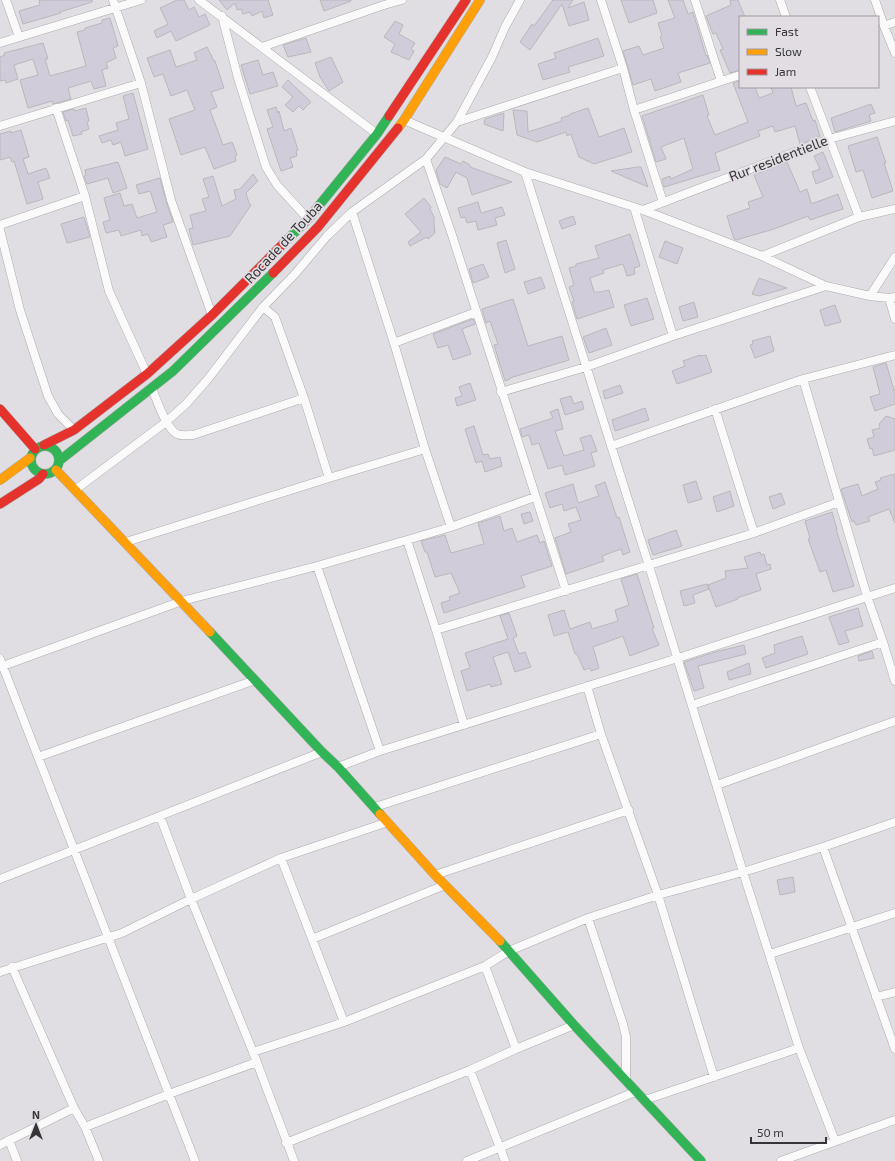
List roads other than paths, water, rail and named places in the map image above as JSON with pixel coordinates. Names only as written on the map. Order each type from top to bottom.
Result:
[{"type":"main road","name":"Rocade de Touba","points":[[44,445],[74,430],[147,374],[212,315],[308,219],[377,134],[466,0]]},
{"type":"main road","name":"Rocade de Touba","points":[[59,461],[152,389],[206,341],[318,227],[404,120],[480,0]]},
{"type":"main road","points":[[0,409],[35,449]]},
{"type":"main road","points":[[0,480],[30,458],[35,449],[44,445],[53,448],[59,456],[59,461],[56,470],[52,473],[42,474],[33,469],[30,458]]},
{"type":"main road","points":[[56,470],[182,601],[322,752],[338,767],[435,874],[509,951],[635,1092],[645,1100],[701,1161]]},
{"type":"main road","points":[[0,504],[39,479],[42,474]]},
{"type":"street","points":[[6,0],[18,37]]},
{"type":"street","points":[[0,43],[115,4],[141,0]]},
{"type":"street","points":[[199,0],[377,134]]},
{"type":"street","points":[[262,47],[402,0]]},
{"type":"street","points":[[75,490],[166,422],[196,393],[264,307],[295,274],[327,236],[352,212],[426,159],[457,122],[492,57],[505,27],[520,0]]},
{"type":"street","points":[[601,0],[663,202]]},
{"type":"street","points":[[695,0],[721,81]]},
{"type":"street","points":[[780,0],[786,16]]},
{"type":"street","points":[[875,0],[895,53]]},
{"type":"street","points":[[115,4],[141,83],[172,200],[212,315]]},
{"type":"street","points":[[222,16],[238,78],[266,167],[277,185],[308,219]]},
{"type":"street","points":[[884,26],[895,22]]},
{"type":"street","points":[[457,122],[623,68]]},
{"type":"street","points":[[634,110],[739,75]]},
{"type":"street","points":[[0,126],[141,83]]},
{"type":"street","points":[[810,88],[859,217]]},
{"type":"street","points":[[56,108],[85,196],[109,291],[147,374]]},
{"type":"street","points":[[404,120],[525,172],[643,210],[762,256],[826,286],[870,296],[892,297],[895,319]]},
{"type":"street","name":"Rur residentielle","points":[[643,210],[829,139],[895,121]]},
{"type":"street","points":[[426,159],[452,235],[501,392],[566,591]]},
{"type":"street","points":[[525,172],[799,1048],[835,1141]]},
{"type":"street","points":[[0,225],[85,196]]},
{"type":"street","points":[[634,207],[673,336]]},
{"type":"street","points":[[762,256],[859,217],[895,209]]},
{"type":"street","points":[[352,212],[394,343],[425,449],[451,527]]},
{"type":"street","points":[[318,227],[327,236]]},
{"type":"street","points":[[0,230],[20,310],[48,396],[58,414],[74,430]]},
{"type":"street","points":[[870,296],[895,257]]},
{"type":"street","points":[[501,392],[586,368],[673,336],[826,286]]},
{"type":"street","points":[[264,307],[275,317],[304,398],[328,478]]},
{"type":"street","points":[[394,343],[476,312]]},
{"type":"street","points":[[611,446],[803,380],[895,354]]},
{"type":"street","points":[[803,380],[866,596],[883,642],[895,681]]},
{"type":"street","points":[[152,389],[166,422],[176,433],[193,435],[304,398]]},
{"type":"street","points":[[715,409],[754,533]]},
{"type":"street","points":[[126,542],[425,449]]},
{"type":"street","points":[[195,1161],[1,664],[182,601],[317,566],[407,540],[451,527],[535,497]]},
{"type":"street","points":[[436,630],[754,533],[839,502]]},
{"type":"street","points":[[407,540],[436,630],[464,725]]},
{"type":"street","points":[[317,566],[380,751]]},
{"type":"street","points":[[338,767],[380,751],[678,658],[866,596],[895,588]]},
{"type":"street","points":[[692,705],[883,642]]},
{"type":"street","points":[[38,757],[255,680]]},
{"type":"street","points":[[588,686],[601,734],[658,895],[714,1077]]},
{"type":"street","points":[[717,785],[895,721]]},
{"type":"street","points":[[375,807],[601,734]]},
{"type":"street","points":[[0,880],[322,752]]},
{"type":"street","points":[[435,874],[629,810]]},
{"type":"street","points":[[160,816],[191,898],[257,1062],[294,1161]]},
{"type":"street","points":[[0,972],[122,933],[191,898],[281,858],[388,822]]},
{"type":"street","points":[[253,1052],[344,1022],[485,966],[509,951],[588,918],[658,895],[743,872],[823,847],[895,822]]},
{"type":"street","points":[[823,847],[895,1049]]},
{"type":"street","points":[[281,858],[344,1022]]},
{"type":"street","points":[[312,939],[445,884]]},
{"type":"street","points":[[770,954],[895,913]]},
{"type":"street","points":[[588,918],[623,1024],[626,1038],[626,1082]]},
{"type":"street","points":[[485,966],[516,1049]]},
{"type":"street","points":[[12,967],[99,1161]]},
{"type":"street","points":[[876,997],[895,992]]},
{"type":"street","points":[[286,1143],[470,1070],[574,1025]]},
{"type":"street","points":[[645,1100],[799,1048]]},
{"type":"street","points":[[85,1127],[257,1062]]},
{"type":"street","points":[[470,1070],[505,1161]]},
{"type":"street","points":[[467,1161],[635,1092]]},
{"type":"street","points":[[0,1145],[74,1108]]},
{"type":"street","points":[[781,1161],[895,1120]]},
{"type":"street","points":[[9,1140],[17,1161]]}]
